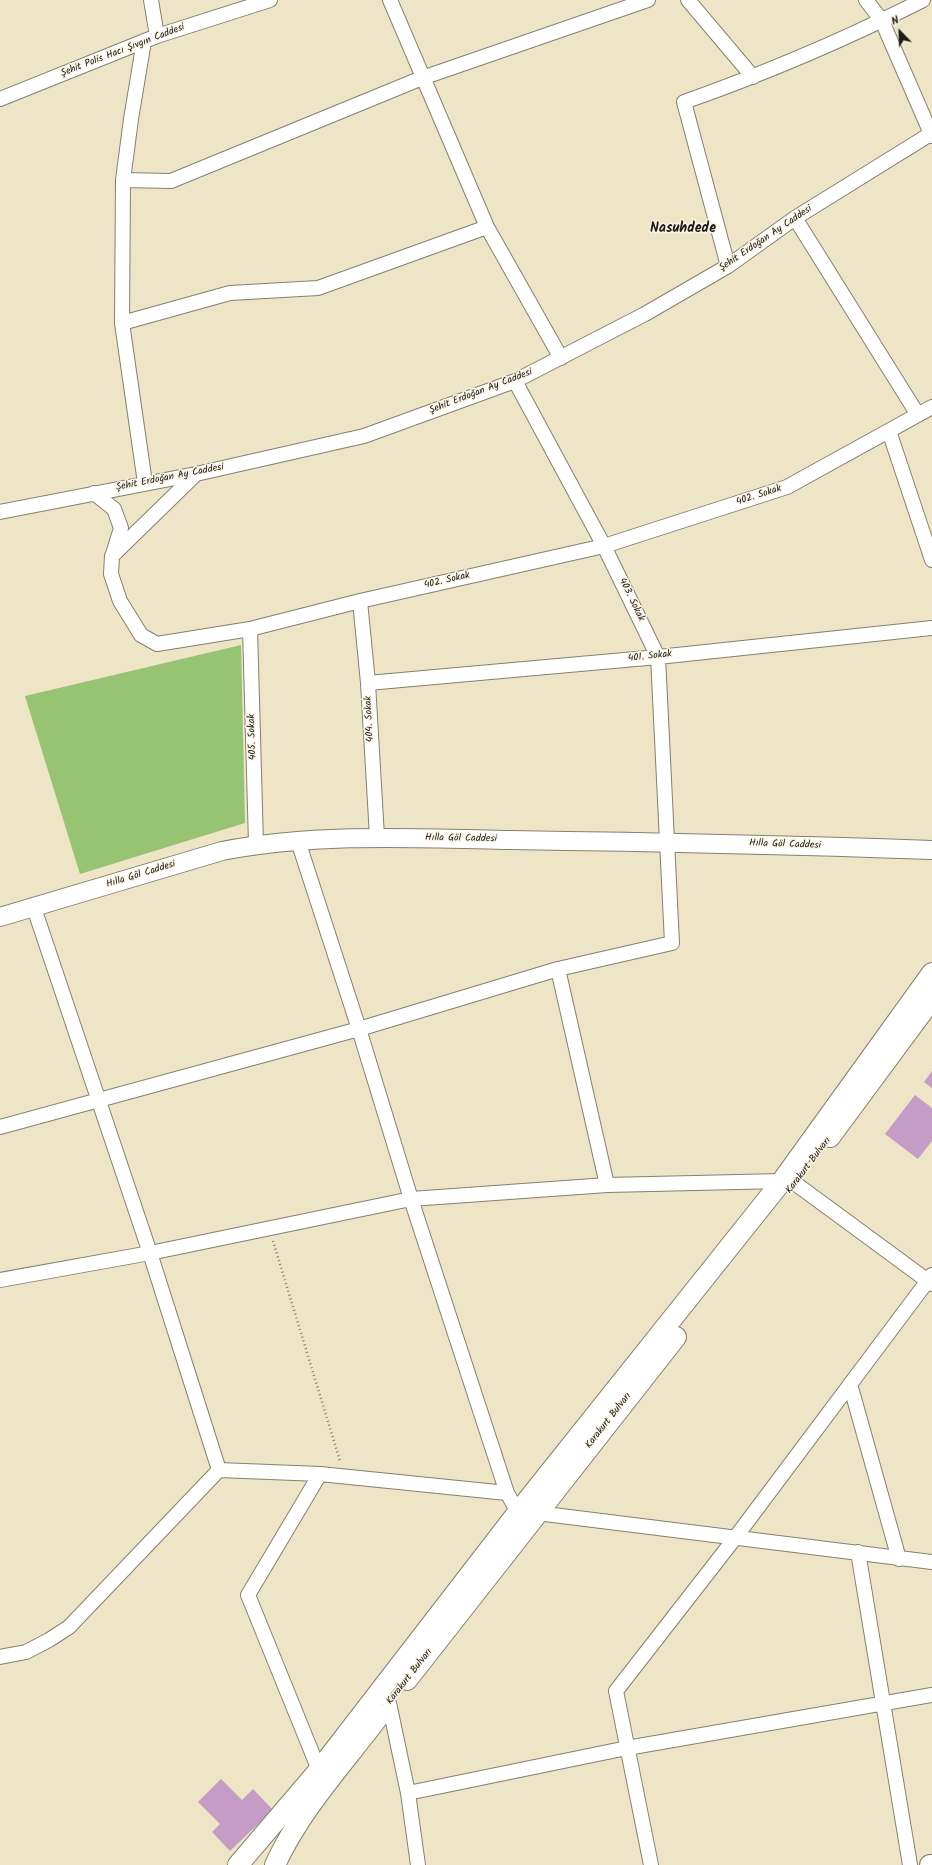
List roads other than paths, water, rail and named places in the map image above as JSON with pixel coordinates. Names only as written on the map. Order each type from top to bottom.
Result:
[{"type":"main road","name":"Karakurt Bulvarı","points":[[789,1183],[932,974]]},
{"type":"main road","name":"Karakurt Bulvarı","points":[[238,1865],[320,1770],[528,1513],[789,1183],[932,999]]},
{"type":"main road","name":"Karakurt Bulvarı","points":[[275,1865],[285,1843],[322,1791],[389,1703],[528,1513]]},
{"type":"street","points":[[151,0],[157,36]]},
{"type":"street","name":"Şehit Polis Hacı Şıvgın Caddesi","points":[[0,100],[157,36],[270,0]]},
{"type":"street","points":[[390,0],[486,227],[561,358]]},
{"type":"street","points":[[122,180],[171,181],[422,78],[648,0]]},
{"type":"street","points":[[688,0],[753,78]]},
{"type":"street","points":[[866,0],[882,21],[931,134]]},
{"type":"street","points":[[728,266],[684,102],[753,78],[882,21],[923,0]]},
{"type":"street","points":[[144,41],[130,119],[122,180],[122,323],[145,483]]},
{"type":"street","name":"Şehit Erdoğan Ay Caddesi","points":[[0,512],[196,474],[364,436],[515,381],[645,314],[728,266],[795,218],[931,134]]},
{"type":"street","points":[[795,218],[918,415]]},
{"type":"street","points":[[122,323],[230,293],[318,288],[486,227]]},
{"type":"street","name":"403. Sokak","points":[[515,381],[604,546],[658,656],[672,943],[558,969]]},
{"type":"street","name":"402. Sokak","points":[[94,493],[114,509],[121,528],[112,556],[111,574],[120,601],[141,635],[157,644],[250,629],[360,601],[604,546],[787,487],[932,407]]},
{"type":"street","points":[[890,431],[932,560]]},
{"type":"street","points":[[112,556],[196,474]]},
{"type":"street","name":"404. Sokak","points":[[360,601],[368,683],[377,837]]},
{"type":"street","name":"401. Sokak","points":[[368,683],[658,656],[932,628]]},
{"type":"street","name":"405. Sokak","points":[[250,629],[256,844]]},
{"type":"street","name":"Hılla Göl Caddesi","points":[[0,917],[34,908],[191,859],[256,844],[377,837],[667,842],[932,850]]},
{"type":"street","points":[[298,841],[359,1029],[411,1199],[507,1493],[528,1513],[932,1562]]},
{"type":"street","points":[[34,908],[150,1253],[219,1470]]},
{"type":"street","points":[[0,1127],[359,1029],[558,969],[607,1185]]},
{"type":"street","points":[[0,1280],[150,1253],[411,1199],[607,1185],[789,1183],[931,1280],[616,1691],[651,1865]]},
{"type":"street","points":[[850,1384],[899,1559]]},
{"type":"street","points":[[0,1656],[26,1652],[69,1627],[219,1470],[320,1474],[507,1493]]},
{"type":"street","points":[[320,1474],[248,1595],[320,1770]]},
{"type":"street","points":[[858,1552],[910,1865]]},
{"type":"street","points":[[408,1792],[627,1748],[932,1695]]},
{"type":"street","points":[[389,1703],[408,1792],[418,1865]]},
{"type":"district","name":"Nasuhdede","points":[[683,230]]}]
